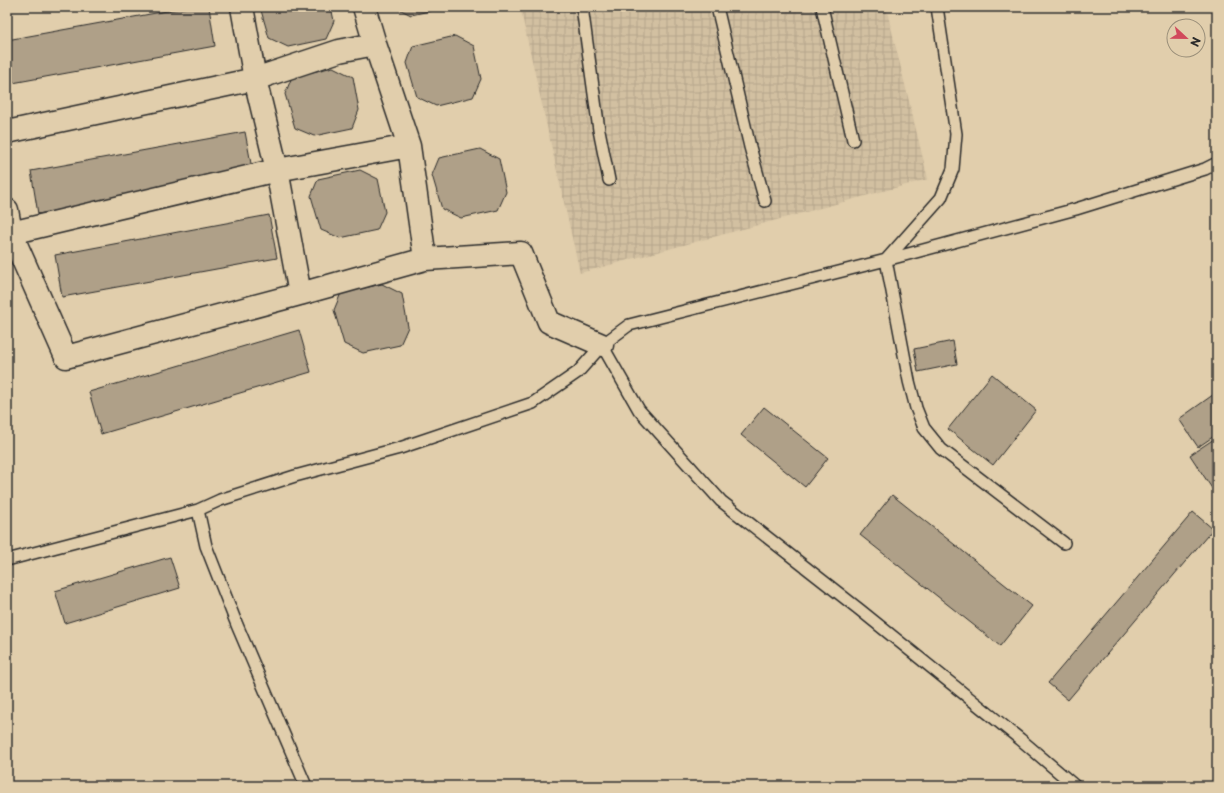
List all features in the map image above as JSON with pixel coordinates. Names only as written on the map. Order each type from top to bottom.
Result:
[{"type":"street","points":[[242,7],[254,79],[277,170],[300,294]]},
{"type":"street","points":[[364,7],[409,146],[425,259]]},
{"type":"street","points":[[7,132],[254,79],[339,51],[376,44]]},
{"type":"street","points":[[11,233],[277,170],[409,146]]},
{"type":"street","points":[[7,210],[11,233],[66,357],[425,259],[521,253],[549,322],[602,345]]},
{"type":"lane","points":[[582,7],[599,130],[609,180]]},
{"type":"lane","points":[[717,7],[750,147],[765,201]]},
{"type":"lane","points":[[822,7],[853,140]]},
{"type":"lane","points":[[886,260],[941,198],[953,169],[956,134],[937,7]]},
{"type":"lane","points":[[7,560],[198,510],[227,497],[295,476],[400,448],[533,403],[578,372],[602,345],[629,325],[886,260],[1076,209],[1205,169],[1217,163]]},
{"type":"lane","points":[[886,260],[908,374],[916,408],[924,428],[941,449],[1064,543]]},
{"type":"lane","points":[[602,345],[639,410],[721,501],[866,615],[1020,739],[1075,786]]},
{"type":"lane","points":[[198,510],[208,553],[306,786]]},
{"type":"shaded area","points":[[520,7],[886,7],[928,179],[580,273]]},
{"type":"building","points":[[189,7],[209,7],[215,46],[7,84],[7,40]]},
{"type":"building","points":[[260,7],[331,7],[334,21],[326,39],[288,47],[269,38]]},
{"type":"building","points":[[395,7],[448,7],[411,15]]},
{"type":"building","points":[[455,36],[474,46],[481,79],[473,97],[436,106],[417,97],[407,63],[413,46]]},
{"type":"building","points":[[333,67],[353,77],[359,110],[352,128],[314,136],[295,128],[285,94],[292,77]]},
{"type":"building","points":[[245,132],[253,174],[38,214],[31,171]]},
{"type":"building","points":[[480,149],[499,159],[506,192],[498,210],[461,218],[442,209],[432,175],[439,158]]},
{"type":"building","points":[[360,170],[378,179],[385,212],[377,230],[340,238],[321,230],[311,196],[318,179]]},
{"type":"building","points":[[269,215],[277,258],[62,297],[55,255]]},
{"type":"building","points":[[382,284],[402,294],[408,327],[400,345],[363,353],[344,344],[334,310],[341,293]]},
{"type":"building","points":[[299,330],[311,372],[101,434],[89,392]]},
{"type":"building","points":[[953,341],[957,364],[918,372],[914,349]]},
{"type":"building","points":[[992,374],[1036,410],[993,465],[948,429]]},
{"type":"building","points":[[1217,392],[1217,434],[1198,447],[1179,419]]},
{"type":"building","points":[[764,407],[828,458],[805,487],[741,435]]},
{"type":"building","points":[[1217,437],[1217,496],[1190,455]]},
{"type":"building","points":[[892,495],[1032,606],[1000,646],[860,535]]},
{"type":"building","points":[[1193,512],[1213,529],[1068,700],[1048,683]]},
{"type":"building","points":[[170,557],[180,588],[65,623],[55,591]]}]
